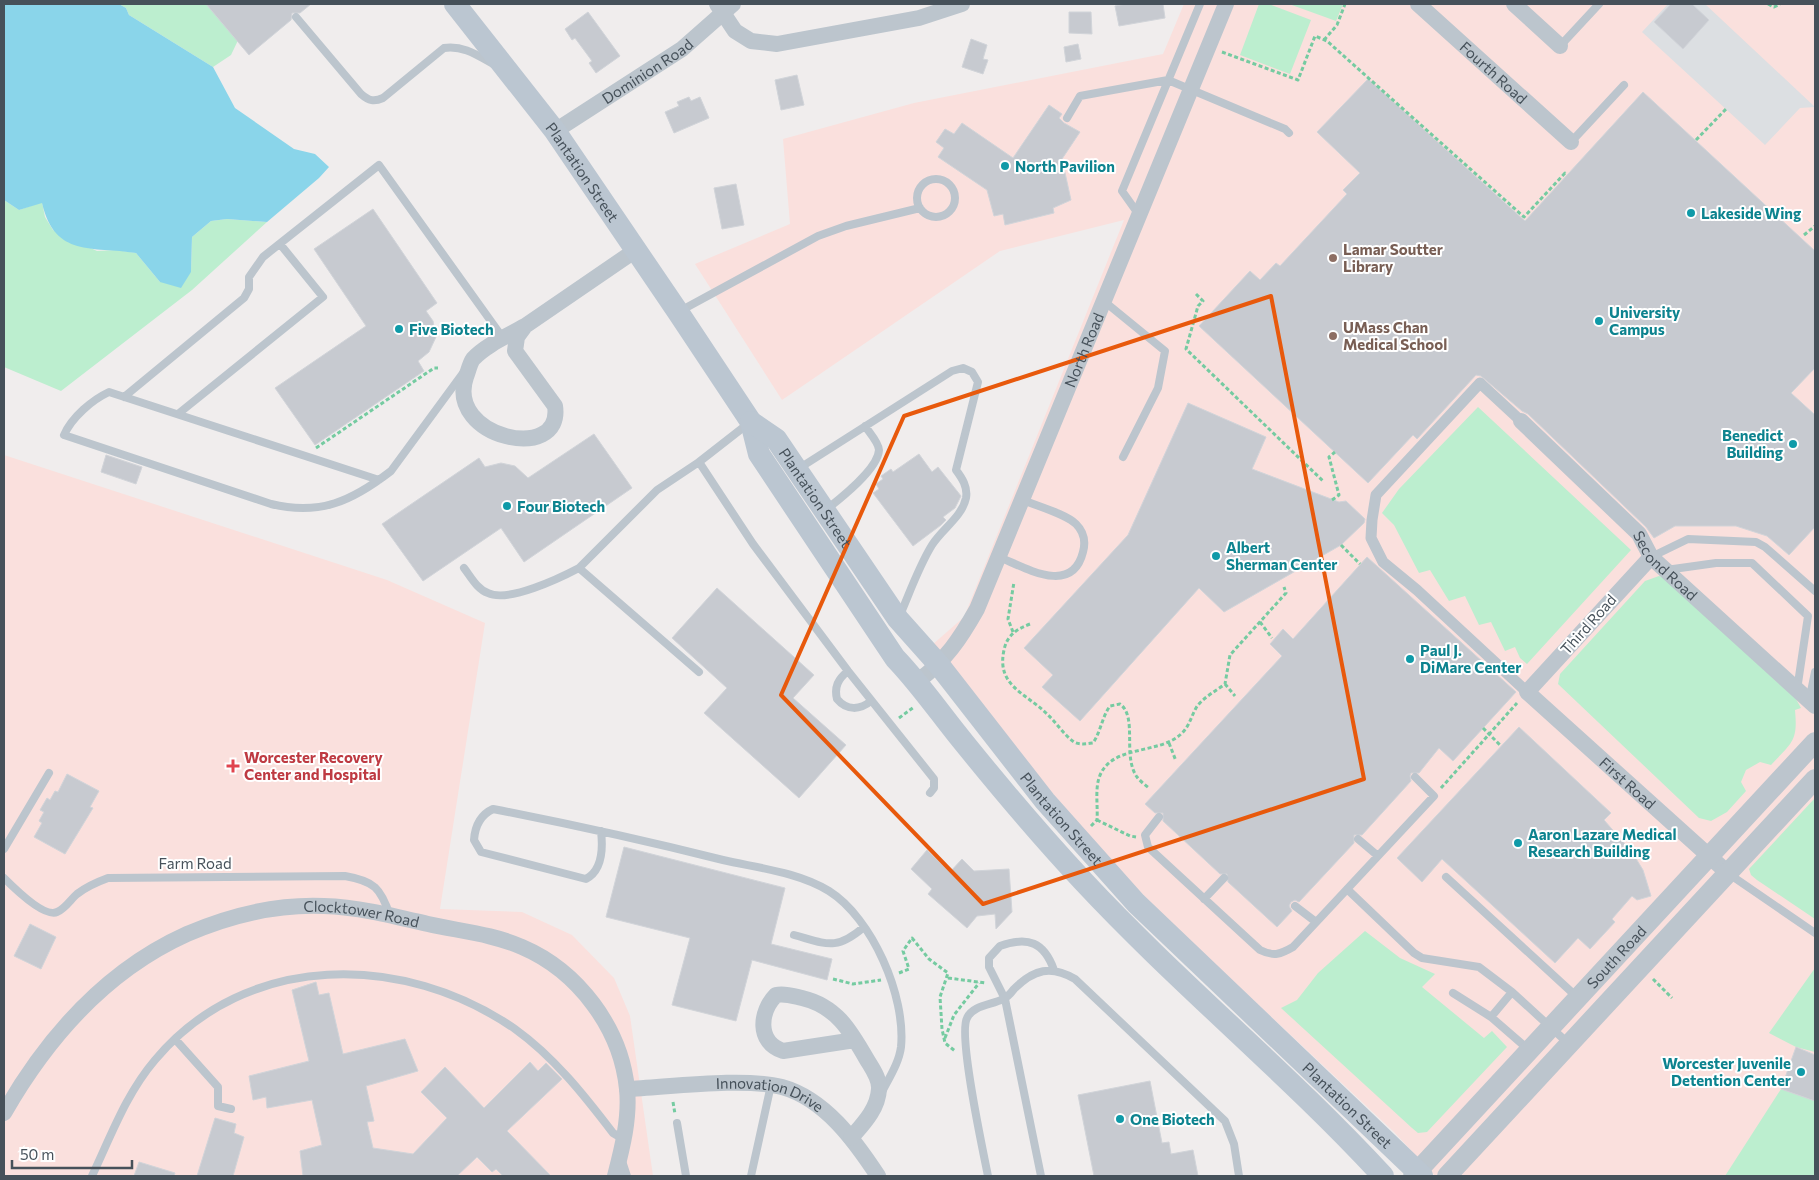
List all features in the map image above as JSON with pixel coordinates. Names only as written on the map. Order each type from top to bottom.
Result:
[{"type":"main road","name":"Plantation Street","points":[[455,4],[554,131],[678,312],[751,422],[759,454],[895,658],[918,682],[944,718],[1015,806],[1084,882],[1163,964],[1383,1176]]},
{"type":"main road","name":"Plantation Street","points":[[751,422],[776,439],[898,619],[939,665],[1045,801],[1129,895],[1417,1175]]},
{"type":"street","points":[[724,8],[735,31],[751,42],[777,44],[919,18],[962,4]]},
{"type":"street","name":"North Road","points":[[918,682],[939,665],[960,639],[977,609],[1105,302],[1190,88],[1226,4]]},
{"type":"street","name":"Fourth Road","points":[[1418,4],[1571,142]]},
{"type":"street","points":[[1514,4],[1560,46]]},
{"type":"street","name":"Dominion Road","points":[[554,131],[682,49],[724,8]]},
{"type":"street","points":[[525,326],[517,337],[515,351],[555,406],[554,424],[544,435],[519,438],[493,432],[468,412],[464,404],[463,386],[473,360],[636,250]]},
{"type":"street","points":[[1520,421],[1480,383],[1376,495],[1371,538],[1383,562],[1417,590],[1527,692]]},
{"type":"street","name":"Second Road","points":[[1520,421],[1639,534],[1650,557],[1812,704]]},
{"type":"street","name":"Third Road","points":[[1527,692],[1650,557]]},
{"type":"street","name":"First Road","points":[[1527,692],[1729,874]]},
{"type":"street","name":"South Road","points":[[1417,1175],[1550,1028],[1815,742]]},
{"type":"street","name":"South Road","points":[[1447,1176],[1568,1044],[1729,874],[1815,779]]},
{"type":"street","name":"Clocktower Road","points":[[4,1113],[42,1055],[76,1014],[108,983],[138,961],[171,942],[216,923],[242,915],[276,909],[323,906],[390,916],[508,942],[535,953],[561,970],[584,992],[605,1022],[620,1058],[627,1089],[622,1146],[615,1176]]},
{"type":"street","points":[[851,1138],[869,1117],[875,1105],[879,1085],[856,1040],[846,1024],[838,1016],[812,1000],[783,994],[776,995],[765,1012],[763,1028],[767,1040],[774,1047],[783,1051],[856,1040]]},
{"type":"street","name":"Innovation Drive","points":[[627,1089],[730,1084],[771,1085],[799,1094],[834,1119],[851,1138],[878,1176]]},
{"type":"lane","points":[[1140,216],[1122,191],[1200,4]]},
{"type":"lane","points":[[1560,46],[1599,4]]},
{"type":"lane","points":[[296,17],[367,99],[375,101],[383,98],[444,48],[452,47],[466,50],[508,72]]},
{"type":"lane","points":[[1067,118],[1080,96],[1168,80],[1285,129],[1290,133]]},
{"type":"lane","points":[[1571,142],[1624,85]]},
{"type":"lane","points":[[124,397],[244,298],[250,289],[249,277],[255,267],[280,244],[379,165],[503,338]]},
{"type":"lane","points":[[678,312],[818,236],[846,226],[920,208],[933,217],[947,214],[952,210],[956,197],[951,186],[939,179],[927,181],[919,190],[917,197],[920,208]]},
{"type":"lane","points":[[178,414],[323,297],[280,244]]},
{"type":"lane","points":[[1105,302],[1165,351],[1158,388],[1123,457]]},
{"type":"lane","points":[[379,480],[109,392],[101,396],[71,421],[64,435],[291,509],[308,510],[336,504],[363,491],[379,480],[390,471],[473,360]]},
{"type":"lane","points":[[796,470],[957,368],[968,369],[978,382],[956,470],[967,490],[966,500],[960,512],[933,544],[898,619]]},
{"type":"lane","points":[[464,568],[477,585],[486,593],[493,595],[512,594],[561,577],[579,568],[657,490],[699,462],[751,422]]},
{"type":"lane","points":[[824,511],[866,473],[879,452],[879,447],[865,426]]},
{"type":"lane","points":[[699,462],[753,544],[848,672],[934,779],[935,784],[930,793]]},
{"type":"lane","points":[[999,557],[1050,577],[1063,575],[1074,569],[1082,556],[1085,543],[1082,532],[1074,522],[1023,500]]},
{"type":"lane","points":[[1650,557],[1688,539],[1756,542],[1765,547],[1815,590]]},
{"type":"lane","points":[[1666,570],[1716,563],[1752,563],[1808,616],[1797,690]]},
{"type":"lane","points":[[579,568],[699,672]]},
{"type":"lane","points":[[848,672],[841,677],[837,685],[837,699],[847,707],[858,709],[871,701]]},
{"type":"lane","points":[[1812,704],[1815,672]]},
{"type":"lane","points":[[4,849],[49,773]]},
{"type":"lane","points":[[1159,817],[1148,830],[1145,838],[1148,847],[1260,950],[1272,955],[1293,947],[1434,796],[1415,777]]},
{"type":"lane","points":[[602,831],[601,858],[593,876],[586,879],[481,852],[474,840],[477,824],[483,813],[493,809],[602,831],[793,876],[829,891],[849,906],[864,927],[886,966],[900,1019],[901,1047],[895,1067],[875,1105]]},
{"type":"lane","points":[[1358,839],[1378,856]]},
{"type":"lane","points":[[1729,874],[1815,932]]},
{"type":"lane","name":"Farm Road","points":[[4,878],[18,893],[50,913],[57,912],[94,883],[108,878],[345,876],[363,879],[376,887],[384,898],[390,916]]},
{"type":"lane","points":[[1446,877],[1578,998]]},
{"type":"lane","points":[[1204,899],[1224,878]]},
{"type":"lane","points":[[1347,889],[1414,953],[1422,958],[1479,967],[1512,992],[1568,1044]]},
{"type":"lane","points":[[1295,906],[1316,922]]},
{"type":"lane","points":[[794,935],[832,944],[847,942],[864,927]]},
{"type":"lane","points":[[1040,1176],[1005,999],[989,967],[990,958],[1000,946],[1007,943],[1031,942],[1042,946],[1049,956],[1054,970]]},
{"type":"lane","points":[[988,1176],[967,1055],[964,1029],[966,1018],[979,1007],[1005,999],[1031,975],[1054,970],[1061,971],[1075,979],[1225,1121],[1232,1137],[1239,1176]]},
{"type":"lane","points":[[92,1176],[124,1106],[138,1082],[175,1039],[219,1007],[252,991],[285,980],[326,974],[358,973],[392,978],[445,993],[472,1004],[514,1028],[560,1069],[613,1134],[622,1146],[627,1176]]},
{"type":"lane","points":[[1491,1017],[1512,992]]},
{"type":"lane","points":[[1453,993],[1491,1017],[1529,1051]]},
{"type":"lane","points":[[175,1039],[218,1087],[218,1106],[231,1109]]},
{"type":"lane","points":[[751,1176],[771,1085]]},
{"type":"lane","points":[[677,1123],[686,1176]]},
{"type":"path","points":[[1324,40],[1337,25],[1345,4]]},
{"type":"path","points":[[1768,4],[1774,7],[1780,4]]},
{"type":"path","points":[[1222,52],[1298,80],[1315,36],[1324,40],[1339,50],[1524,218],[1564,173],[1566,174]]},
{"type":"path","points":[[1696,140],[1726,109]]},
{"type":"path","points":[[1804,235],[1815,226]]},
{"type":"path","points":[[1196,294],[1203,301],[1198,306],[1186,349],[1323,481]]},
{"type":"path","points":[[312,458],[316,447],[434,368],[438,368]]},
{"type":"path","points":[[1332,500],[1339,495],[1329,457],[1334,452]]},
{"type":"path","points":[[1341,545],[1360,564]]},
{"type":"path","points":[[1013,632],[1008,619],[1014,582]]},
{"type":"path","points":[[1087,829],[1098,820],[1099,778],[1116,758],[1169,743],[1181,734],[1190,722],[1197,707],[1225,684],[1230,655],[1286,593],[1284,587]]},
{"type":"path","points":[[1260,622],[1272,638]]},
{"type":"path","points":[[1030,624],[1013,632],[1004,646],[1001,661],[1006,678],[1017,691],[1046,713],[1075,742],[1084,745],[1092,742],[1098,735],[1101,722],[1110,706],[1120,704],[1125,708],[1129,716],[1129,753],[1137,778],[1149,788]]},
{"type":"path","points":[[1225,684],[1235,696]]},
{"type":"path","points":[[1434,796],[1527,692]]},
{"type":"path","points":[[1483,728],[1502,746]]},
{"type":"path","points":[[1169,743],[1176,761]]},
{"type":"path","points":[[1098,820],[1130,836],[1145,838]]},
{"type":"path","points":[[899,973],[910,969],[903,951],[912,938],[930,958],[944,967],[948,973],[948,978],[940,997],[945,1043],[953,1050],[967,1055]]},
{"type":"path","points":[[1647,974],[1672,998]]},
{"type":"path","points":[[948,978],[985,984],[994,980]]},
{"type":"path","points":[[833,979],[853,984],[881,979]]},
{"type":"highlighted area","points":[[1271,296],[1364,779],[983,904],[781,695],[904,416]]},
{"type":"shaded area","points":[[1184,4],[1815,4],[1815,1176],[1435,1176],[1394,1132],[1168,920],[1079,829],[932,645],[964,617],[1124,220],[1000,251],[782,400],[695,264],[790,224],[783,139],[914,103],[1163,54]]},
{"type":"shaded area","points":[[1668,4],[1705,4],[1815,107],[1800,108],[1765,145],[1642,32]]},
{"type":"shaded area","name":"Worcester Recovery Center and Hospital","points":[[4,455],[387,580],[485,623],[440,909],[522,912],[572,935],[614,978],[630,1016],[653,1176],[4,1176]]},
{"type":"green space","points":[[119,4],[222,4],[241,34],[231,55],[213,67],[129,15],[126,8]]},
{"type":"green space","points":[[1259,4],[1269,4],[1311,20],[1290,74],[1240,55]]},
{"type":"green space","points":[[1289,4],[1343,4],[1336,21]]},
{"type":"green space","points":[[4,200],[19,210],[42,202],[45,217],[53,230],[97,251],[116,250],[136,253],[160,282],[191,272],[192,237],[211,221],[227,219],[267,222],[192,290],[61,391],[4,367]]},
{"type":"green space","points":[[1478,407],[1631,550],[1527,664],[1520,658],[1515,647],[1505,651],[1491,622],[1479,625],[1465,596],[1449,601],[1430,570],[1419,573],[1394,525],[1382,513],[1399,489]]},
{"type":"green space","points":[[1659,576],[1665,578],[1796,699],[1801,708],[1795,710],[1794,735],[1789,746],[1771,765],[1760,762],[1746,770],[1741,782],[1746,791],[1727,812],[1711,821],[1699,818],[1558,684],[1560,674],[1645,581]]},
{"type":"green space","points":[[1815,798],[1815,919],[1757,880],[1751,875],[1749,869]]},
{"type":"green space","points":[[1365,931],[1400,958],[1435,974],[1422,987],[1484,1038],[1492,1031],[1507,1047],[1427,1132],[1418,1133],[1412,1128],[1281,1008],[1297,1000],[1318,973]]},
{"type":"green space","points":[[1815,968],[1815,1052],[1796,1047],[1769,1033]]},
{"type":"green space","points":[[1781,1089],[1815,1101],[1815,1176],[1725,1176]]},
{"type":"water","points":[[4,4],[119,4],[126,8],[129,15],[213,67],[235,108],[294,149],[315,154],[329,167],[319,178],[267,222],[227,219],[211,221],[192,237],[191,272],[181,288],[160,282],[136,253],[90,249],[66,241],[56,233],[48,221],[42,203],[19,210],[4,200]]},
{"type":"building","points":[[206,4],[311,4],[300,13],[292,13],[291,20],[249,55]]},
{"type":"building","points":[[1126,4],[1163,4],[1165,18],[1119,26],[1115,6]]},
{"type":"building","points":[[1671,4],[1692,4],[1709,20],[1683,49],[1654,22]]},
{"type":"building","points":[[588,12],[620,56],[596,73],[589,63],[592,61],[575,38],[572,40],[565,29]]},
{"type":"building","points":[[1069,12],[1091,12],[1092,34],[1069,33]]},
{"type":"building","points":[[971,39],[987,45],[983,59],[988,60],[983,74],[962,67]]},
{"type":"building","points":[[1078,44],[1081,59],[1066,62],[1064,47]]},
{"type":"building","points":[[797,75],[804,105],[781,110],[775,80]]},
{"type":"building","points":[[1368,79],[1525,221],[1643,92],[1815,251],[1815,368],[1791,393],[1815,415],[1815,527],[1789,555],[1767,536],[1736,526],[1675,526],[1654,538],[1646,527],[1528,414],[1481,376],[1476,375],[1417,439],[1413,435],[1368,483],[1199,326],[1250,271],[1260,280],[1276,263],[1280,266],[1347,194],[1343,190],[1360,173],[1317,132]]},
{"type":"building","points":[[689,97],[691,101],[700,97],[709,118],[674,133],[665,112],[679,106],[677,102]]},
{"type":"building","name":"North Pavilion","points":[[1049,105],[1062,114],[1059,118],[1064,123],[1080,132],[1062,159],[1071,200],[1053,208],[1054,213],[1005,225],[1003,214],[994,216],[987,190],[938,157],[944,148],[936,142],[945,129],[954,134],[962,123],[1013,158]]},
{"type":"building","points":[[736,184],[744,225],[722,229],[714,188]]},
{"type":"building","name":"Five Biotech","points":[[373,209],[437,303],[426,311],[433,321],[436,337],[429,352],[418,361],[424,371],[315,445],[275,388],[366,326],[314,249]]},
{"type":"building","name":"Albert Sherman Center","points":[[1188,403],[1266,437],[1252,469],[1339,502],[1346,501],[1365,519],[1364,523],[1341,545],[1224,612],[1199,588],[1080,721],[1042,687],[1053,675],[1024,648],[1128,535]]},
{"type":"building","name":"Four Biotech","points":[[594,434],[632,488],[524,562],[501,528],[423,581],[382,524],[479,458],[485,467],[501,463],[515,466],[528,478]]},
{"type":"building","points":[[919,454],[932,472],[938,467],[961,496],[955,508],[943,517],[946,520],[913,546],[873,493],[879,489],[876,484],[883,479],[881,476],[891,469],[893,472]]},
{"type":"building","points":[[106,455],[142,467],[136,484],[101,472]]},
{"type":"building","points":[[1367,557],[1516,692],[1453,761],[1439,748],[1419,773],[1411,773],[1411,781],[1362,835],[1354,835],[1354,843],[1299,902],[1295,900],[1291,902],[1289,906],[1292,911],[1277,927],[1228,882],[1227,874],[1220,874],[1163,821],[1163,813],[1155,813],[1145,804],[1282,656],[1270,644],[1283,629],[1293,639]]},
{"type":"building","points":[[717,588],[814,675],[793,698],[846,745],[799,798],[704,713],[727,688],[672,638]]},
{"type":"building","name":"Aaron Lazare Medical Research Building","points":[[1519,727],[1611,813],[1604,820],[1632,852],[1643,870],[1651,896],[1637,900],[1632,896],[1612,919],[1615,922],[1590,949],[1578,938],[1555,963],[1442,859],[1422,882],[1397,858]]},
{"type":"building","points":[[67,774],[99,791],[90,807],[93,808],[65,854],[34,837],[42,823],[39,821],[44,812],[40,810],[47,798],[50,800],[55,791],[58,792]]},
{"type":"building","points":[[624,847],[785,888],[771,944],[832,959],[827,980],[752,960],[736,1021],[672,1005],[690,938],[606,917]]},
{"type":"building","points":[[927,850],[950,872],[962,859],[974,871],[1009,869],[1012,912],[996,929],[995,914],[977,916],[967,928],[928,894],[932,889],[911,869]]},
{"type":"building","points":[[30,924],[56,937],[41,969],[14,956]]},
{"type":"building","points":[[316,982],[319,995],[329,993],[343,1054],[405,1039],[418,1071],[366,1086],[374,1121],[367,1122],[373,1148],[413,1154],[447,1118],[421,1092],[445,1067],[484,1108],[530,1062],[538,1071],[546,1063],[562,1079],[507,1131],[551,1176],[503,1176],[496,1169],[492,1172],[477,1157],[457,1176],[303,1176],[300,1151],[322,1145],[312,1100],[267,1108],[266,1097],[253,1100],[249,1076],[309,1061],[292,990]]},
{"type":"building","name":"Worcester Juvenile Detention Center","points":[[1796,1047],[1815,1055],[1815,1101],[1781,1089]]},
{"type":"building","name":"One Biotech","points":[[1150,1081],[1162,1143],[1169,1142],[1171,1154],[1193,1150],[1198,1176],[1094,1176],[1078,1095]]},
{"type":"building","points":[[215,1118],[236,1124],[234,1133],[244,1137],[233,1176],[197,1176]]},
{"type":"building","points":[[139,1162],[175,1173],[174,1176],[134,1176]]},
{"type":"place","name":"North Pavilion","points":[[1005,166]]},
{"type":"place","name":"Lakeside Wing","points":[[1691,213]]},
{"type":"place","name":"Lamar Soutter Library","points":[[1333,258]]},
{"type":"place","name":"University Campus","points":[[1599,321]]},
{"type":"place","name":"Five Biotech","points":[[399,329]]},
{"type":"place","name":"UMass Chan Medical School","points":[[1333,336]]},
{"type":"place","name":"Benedict Building","points":[[1793,444]]},
{"type":"place","name":"Four Biotech","points":[[507,506]]},
{"type":"place","name":"Albert Sherman Center","points":[[1216,556]]},
{"type":"place","name":"Paul J. DiMare Center","points":[[1410,659]]},
{"type":"place","name":"Worcester Recovery Center and Hospital","points":[[233,766]]},
{"type":"place","name":"Aaron Lazare Medical Research Building","points":[[1518,843]]},
{"type":"place","name":"Worcester Juvenile Detention Center","points":[[1801,1072]]},
{"type":"place","name":"One Biotech","points":[[1120,1119]]}]
